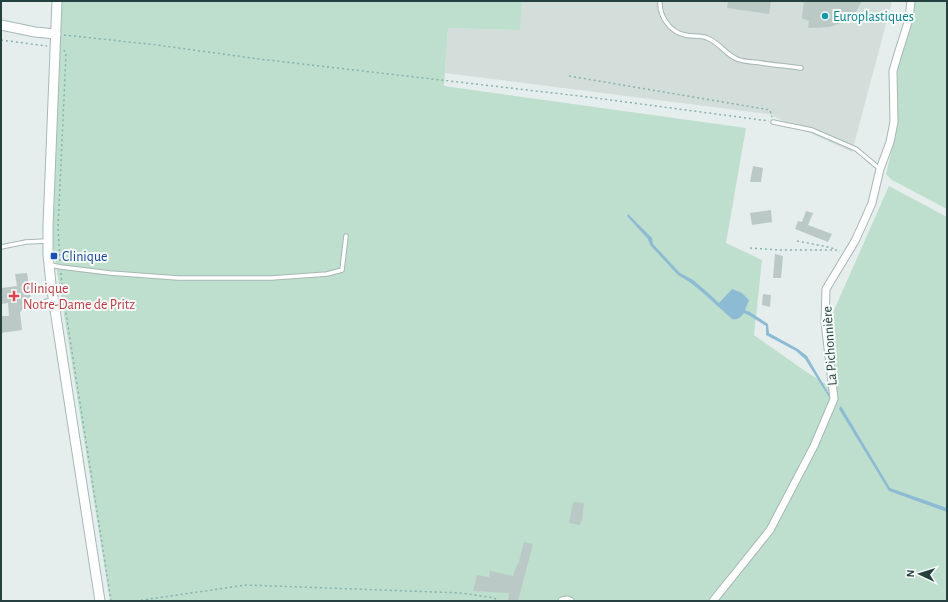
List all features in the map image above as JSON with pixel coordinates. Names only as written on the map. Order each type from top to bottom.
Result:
[{"type":"street","points":[[57,1],[48,226],[49,265],[100,601]]},
{"type":"street","name":"La Pichonnière","points":[[713,601],[770,530],[814,446],[834,399],[825,322],[826,289],[855,241],[872,203],[880,169],[890,142],[894,122],[893,71],[909,19],[911,1]]},
{"type":"street","points":[[1,25],[35,32],[56,34]]},
{"type":"street","points":[[562,601],[570,601]]},
{"type":"lane","points":[[660,1],[662,14],[666,22],[678,33],[708,38],[730,56],[743,61],[801,68]]},
{"type":"lane","points":[[774,122],[812,130],[856,149],[880,169]]},
{"type":"lane","points":[[49,265],[110,273],[178,278],[272,278],[327,274],[342,270],[346,236]]},
{"type":"lane","points":[[1,248],[26,242],[48,240]]},
{"type":"lane","points":[[35,304],[54,300]]},
{"type":"path","points":[[56,34],[588,97],[774,122],[770,110],[569,76]]},
{"type":"path","points":[[1,40],[55,47],[64,50],[66,54],[58,228],[62,288],[111,601]]},
{"type":"path","points":[[797,241],[839,250],[846,255]]},
{"type":"path","points":[[750,248],[779,250],[839,250]]},
{"type":"path","points":[[136,601],[246,585],[462,593],[494,598],[500,601]]},
{"type":"shaded area","points":[[522,1],[892,1],[852,152],[768,114],[445,73],[448,28],[519,30]]},
{"type":"green space","points":[[58,1],[522,1],[520,30],[448,28],[444,86],[746,128],[726,243],[762,260],[754,335],[835,390],[831,317],[889,186],[947,217],[947,601],[110,601],[52,240]]},
{"type":"green space","points":[[913,1],[947,1],[947,209],[892,180],[886,174],[898,123],[898,95],[894,95],[893,71]]},
{"type":"water","points":[[628,214],[652,238],[653,244],[680,273],[693,280],[719,303],[732,289],[742,293],[749,300],[745,310],[768,324],[769,333],[798,349],[807,356],[829,394],[829,397],[805,359],[796,351],[766,335],[766,326],[750,316],[744,313],[739,318],[732,319],[691,283],[678,275],[650,245],[648,239],[627,216]]},
{"type":"water","points":[[841,406],[890,488],[947,508],[947,512],[889,491],[839,409]]},
{"type":"building","points":[[728,1],[771,1],[769,14],[727,8]]},
{"type":"building","name":"Europlastiques","points":[[804,1],[862,1],[854,15],[843,22],[830,27],[808,28],[809,21],[802,18]]},
{"type":"building","points":[[753,166],[763,168],[761,182],[750,182]]},
{"type":"building","points":[[771,210],[772,222],[752,225],[750,213]]},
{"type":"building","points":[[806,211],[813,213],[808,225],[832,234],[828,242],[795,229],[798,221],[802,222]]},
{"type":"building","points":[[775,254],[783,256],[781,278],[773,278]]},
{"type":"building","points":[[27,273],[31,299],[27,300],[25,307],[20,312],[22,330],[1,333],[1,316],[9,316],[8,303],[1,304],[1,288],[17,286],[15,274]]},
{"type":"building","points":[[763,294],[771,295],[770,307],[762,305]]},
{"type":"building","points":[[573,502],[584,503],[582,521],[580,525],[569,523]]},
{"type":"building","points":[[524,542],[533,544],[518,601],[508,601],[509,593],[473,591],[477,575],[489,577],[490,571],[513,576],[517,564],[518,565]]},
{"type":"place","name":"Europlastiques","points":[[825,16]]},
{"type":"place","name":"Clinique","points":[[54,256]]},
{"type":"place","name":"Clinique Notre-Dame de Pritz","points":[[14,296]]}]
